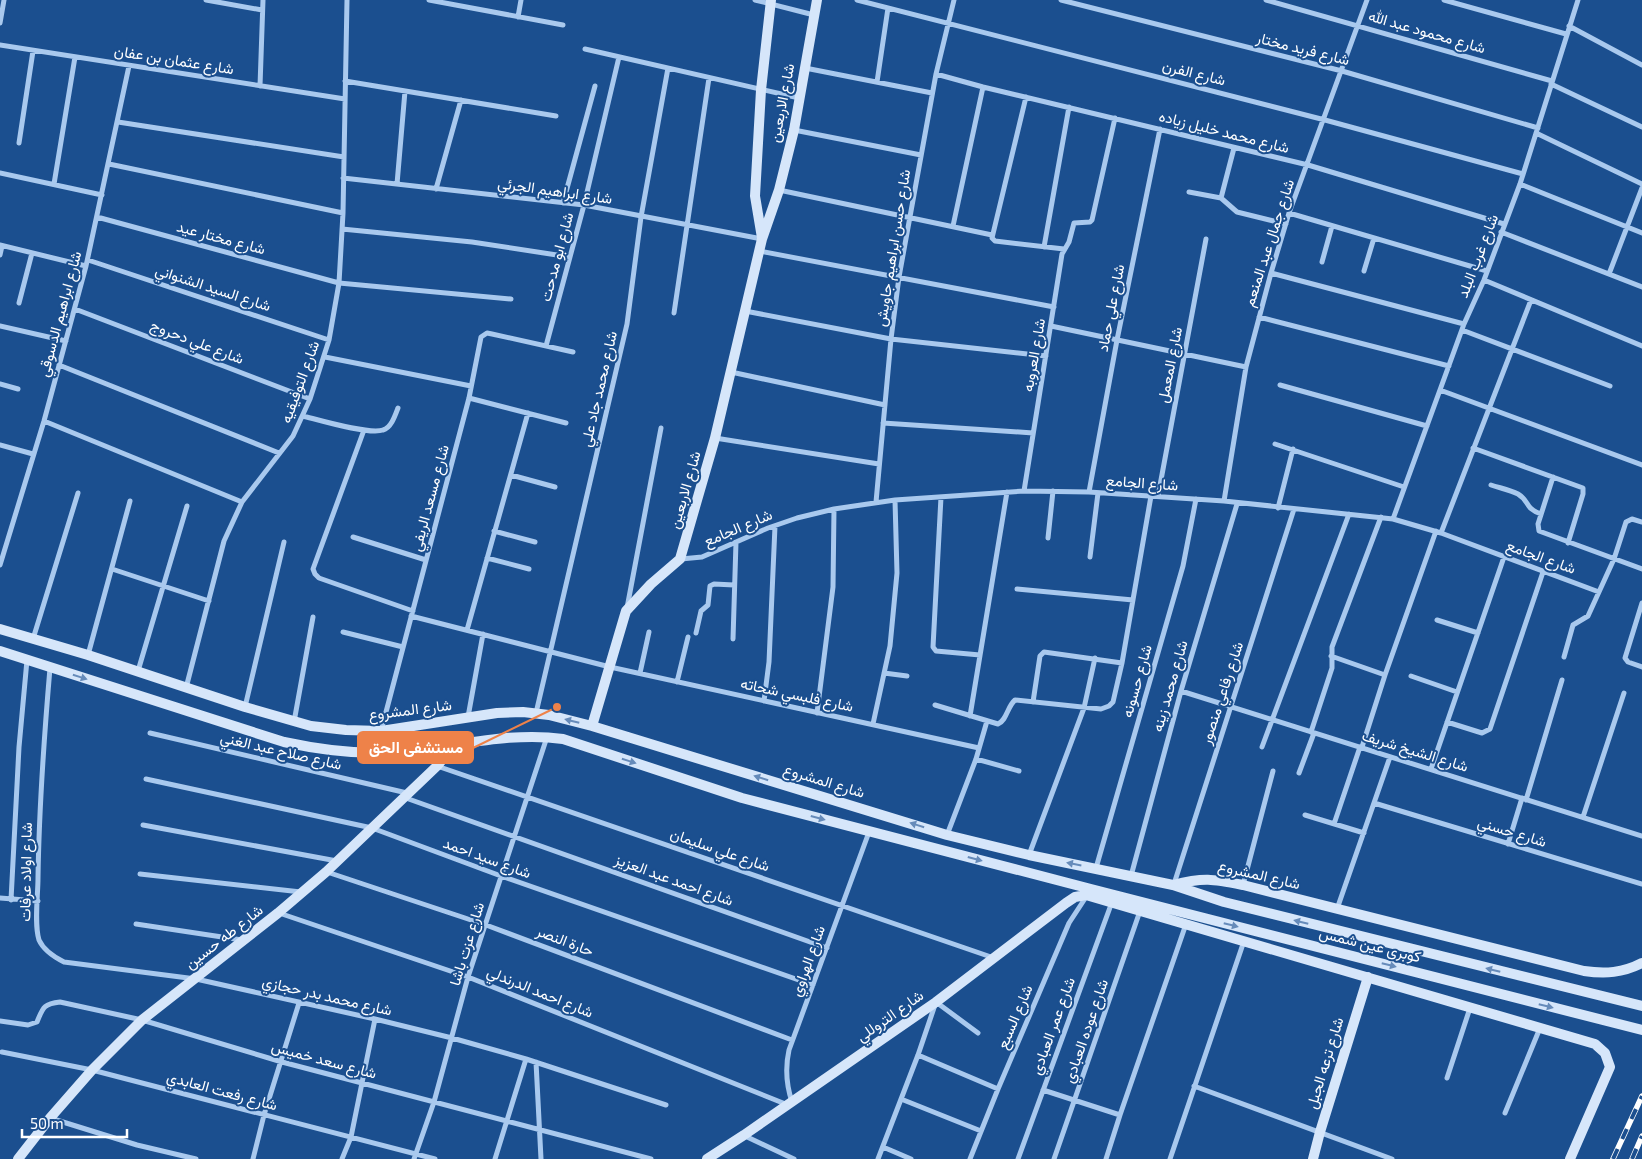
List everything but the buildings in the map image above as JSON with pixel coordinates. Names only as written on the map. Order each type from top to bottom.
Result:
[{"type":"street","points":[[0,23],[4,0]]},
{"type":"street","points":[[206,0],[262,10]]},
{"type":"street","points":[[260,86],[263,0]]},
{"type":"street","name":"شارع التوفيقيه","points":[[186,688],[224,541],[242,502],[294,436],[310,399],[329,340],[339,283],[342,229],[347,0]]},
{"type":"street","points":[[429,0],[449,2],[564,25]]},
{"type":"street","points":[[518,17],[521,0]]},
{"type":"street","points":[[755,0],[771,2],[814,14]]},
{"type":"street","name":"شارع الاربعين","points":[[680,559],[715,438],[762,239],[779,190],[794,130],[817,0]]},
{"type":"street","name":"شارع الفرن","points":[[857,0],[1325,120],[1523,174]]},
{"type":"street","name":"شارع حسن ابراهيم جاويش","points":[[876,502],[891,339],[899,277],[932,93],[954,0]]},
{"type":"street","name":"شارع فريد مختار","points":[[1061,0],[1342,71],[1537,130],[1642,184]]},
{"type":"street","name":"شارع محمود عبد الله","points":[[1266,0],[1551,82],[1642,127]]},
{"type":"street","name":"شارع جمال عبد المنعم","points":[[1224,502],[1246,367],[1271,273],[1289,213],[1325,120],[1367,0]]},
{"type":"street","points":[[1444,0],[1566,34]]},
{"type":"street","name":"شارع غرب البلد","points":[[1393,519],[1464,324],[1484,280],[1520,184],[1578,0]]},
{"type":"street","name":"شارع الاربعين","points":[[762,239],[755,196],[761,90],[771,2]]},
{"type":"street","points":[[877,82],[888,8]]},
{"type":"street","points":[[1569,26],[1642,65]]},
{"type":"street","name":"شارع عثمان بن عفان","points":[[0,46],[345,100]]},
{"type":"street","points":[[585,49],[799,98]]},
{"type":"street","points":[[19,143],[33,51]]},
{"type":"street","points":[[54,184],[75,57]]},
{"type":"street","name":"شارع ابو مدحت","points":[[546,346],[584,205],[619,57]]},
{"type":"street","name":"شارع ابراهيم الدسوقي","points":[[0,565],[44,421],[88,260],[129,66]]},
{"type":"street","name":"شارع محمد جاد علي","points":[[536,713],[627,324],[641,217],[668,68]]},
{"type":"street","points":[[805,68],[932,93]]},
{"type":"street","name":"شارع محمد خليل زياده","points":[[936,74],[1308,166],[1504,224]]},
{"type":"street","points":[[674,313],[709,78]]},
{"type":"street","points":[[345,81],[556,116]]},
{"type":"street","points":[[563,203],[594,86]]},
{"type":"street","points":[[953,226],[983,87]]},
{"type":"street","points":[[397,184],[405,91]]},
{"type":"street","points":[[1026,97],[992,238],[995,242],[1064,249]]},
{"type":"street","points":[[436,188],[461,100]]},
{"type":"street","points":[[1044,247],[1070,107]]},
{"type":"street","name":"شارع العروبه","points":[[1024,491],[1064,249],[1069,242],[1073,226],[1077,222],[1092,220],[1115,118]]},
{"type":"street","points":[[118,122],[344,157]]},
{"type":"street","name":"شارع علي حماد","points":[[1089,492],[1117,340],[1160,129]]},
{"type":"street","points":[[794,130],[921,155]]},
{"type":"street","points":[[1221,198],[1234,148]]},
{"type":"street","points":[[109,164],[342,212]]},
{"type":"street","points":[[0,174],[102,195]]},
{"type":"street","name":"شارع ابراهيم الجرئي","points":[[343,178],[584,205],[762,239]]},
{"type":"street","points":[[1520,184],[1642,233]]},
{"type":"street","points":[[1609,274],[1642,188]]},
{"type":"street","points":[[779,190],[992,235]]},
{"type":"street","points":[[1189,192],[1221,198],[1237,212],[1286,224]]},
{"type":"street","points":[[1289,213],[1487,271]]},
{"type":"street","name":"شارع مختار عيد","points":[[97,217],[339,283],[511,299]]},
{"type":"street","points":[[1322,262],[1332,226]]},
{"type":"street","points":[[342,229],[472,242],[570,257]]},
{"type":"street","points":[[1501,232],[1642,287]]},
{"type":"street","points":[[1364,271],[1374,238]]},
{"type":"street","name":"شارع المعمل","points":[[1158,496],[1206,239]]},
{"type":"street","points":[[0,255],[1,246],[86,266]]},
{"type":"street","points":[[759,251],[1054,307]]},
{"type":"street","points":[[19,303],[32,253]]},
{"type":"street","name":"شارع السيد الشنواني","points":[[88,260],[329,340]]},
{"type":"street","points":[[1271,273],[1464,324]]},
{"type":"street","points":[[1484,280],[1642,346]]},
{"type":"street","points":[[1334,824],[1385,675],[1438,532],[1474,448],[1531,300]]},
{"type":"street","name":"شارع علي دحروج","points":[[75,309],[310,399]]},
{"type":"street","points":[[745,311],[891,339],[1046,356]]},
{"type":"street","points":[[1259,318],[1449,366]]},
{"type":"street","points":[[0,326],[66,341]]},
{"type":"street","points":[[1051,326],[1246,367]]},
{"type":"street","points":[[1462,330],[1610,386]]},
{"type":"street","name":"شارع مسعد الريفي","points":[[381,730],[469,398],[483,334],[492,334],[546,346]]},
{"type":"street","points":[[546,346],[573,352]]},
{"type":"street","points":[[325,357],[471,386]]},
{"type":"street","points":[[59,365],[279,453]]},
{"type":"street","points":[[731,372],[885,405]]},
{"type":"street","points":[[0,384],[18,389]]},
{"type":"street","points":[[1280,385],[1427,426]]},
{"type":"street","points":[[1440,390],[1642,465]]},
{"type":"street","points":[[469,398],[566,423]]},
{"type":"street","points":[[303,416],[372,432],[385,430],[391,424],[398,408]]},
{"type":"street","points":[[467,630],[528,413]]},
{"type":"street","points":[[44,421],[242,502]]},
{"type":"street","points":[[883,423],[1033,433]]},
{"type":"street","points":[[592,726],[626,611],[661,428]]},
{"type":"street","name":"شارع فلبسي شحاته","points":[[364,430],[313,565],[315,574],[319,578],[412,613],[467,630],[610,667],[979,748]]},
{"type":"street","points":[[715,438],[879,464]]},
{"type":"street","points":[[0,444],[33,454]]},
{"type":"street","points":[[1275,444],[1404,488]]},
{"type":"street","points":[[1474,448],[1581,487],[1583,490],[1568,543]]},
{"type":"street","points":[[1278,508],[1293,449]]},
{"type":"street","points":[[511,475],[555,487]]},
{"type":"street","points":[[1553,477],[1538,526],[1541,533],[1642,568]]},
{"type":"street","points":[[1491,485],[1518,494],[1524,498],[1529,509],[1541,514]]},
{"type":"street","name":"شارع الجامع","points":[[680,559],[702,556],[797,518],[876,502],[1024,491],[1089,492],[1196,499],[1393,519],[1438,532],[1599,592]]},
{"type":"street","points":[[970,716],[1007,492]]},
{"type":"street","points":[[1048,538],[1053,492]]},
{"type":"street","points":[[33,639],[78,493]]},
{"type":"street","points":[[1090,556],[1098,493]]},
{"type":"street","points":[[935,705],[996,724],[1000,724],[1014,700],[1084,708],[1101,709],[1109,706],[1113,702],[1122,663],[1151,496]]},
{"type":"street","points":[[941,497],[933,646],[936,651],[980,655]]},
{"type":"street","name":"شارع حسونه","points":[[1096,868],[1183,566],[1196,499]]},
{"type":"street","points":[[873,724],[890,646],[897,573],[894,500]]},
{"type":"street","points":[[88,655],[130,502]]},
{"type":"street","name":"شارع محمد زينه","points":[[1132,876],[1181,691],[1237,504]]},
{"type":"street","points":[[138,672],[188,506]]},
{"type":"street","points":[[817,712],[833,587],[834,509]]},
{"type":"street","name":"شارع رفاعي منصور","points":[[1174,885],[1294,509]]},
{"type":"street","points":[[1262,747],[1349,514]]},
{"type":"street","points":[[1299,773],[1332,668],[1332,648],[1381,517]]},
{"type":"street","points":[[1564,657],[1573,625],[1588,616],[1614,559],[1627,520],[1632,519],[1642,522]]},
{"type":"street","points":[[764,701],[769,662],[775,526]]},
{"type":"street","points":[[494,531],[535,542]]},
{"type":"street","points":[[353,537],[426,560]]},
{"type":"street","points":[[245,707],[284,542]]},
{"type":"street","points":[[733,639],[736,542]]},
{"type":"street","points":[[1431,769],[1504,557]]},
{"type":"street","points":[[487,558],[529,569]]},
{"type":"street","points":[[626,611],[651,584],[680,559]]},
{"type":"street","points":[[112,569],[208,601]]},
{"type":"street","points":[[1447,722],[1482,733],[1490,729],[1543,572]]},
{"type":"street","points":[[696,633],[701,611],[708,605],[710,586],[714,584],[734,585]]},
{"type":"street","points":[[1017,589],[1133,600]]},
{"type":"street","points":[[1642,603],[1625,658],[1628,662],[1642,666]]},
{"type":"street","points":[[294,722],[313,617]]},
{"type":"street","points":[[1437,620],[1478,633]]},
{"type":"street","name":"شارع المشروع","points":[[0,629],[88,655],[294,722],[337,730],[381,730],[510,712],[536,713],[592,726],[947,834],[1029,855],[1174,885],[1194,879],[1211,879],[1243,885],[1584,971],[1600,973],[1617,972],[1642,963]]},
{"type":"street","points":[[342,632],[403,646]]},
{"type":"street","points":[[640,673],[649,632]]},
{"type":"street","points":[[468,718],[483,634]]},
{"type":"street","points":[[677,682],[688,637]]},
{"type":"street","points":[[0,651],[275,739],[331,751],[376,753],[417,750],[518,737],[564,739],[742,798],[870,831],[1088,892],[1112,902],[1140,910],[1185,918],[1244,941],[1595,1044],[1605,1054],[1610,1067],[1570,1159]]},
{"type":"street","points":[[1033,702],[1042,654],[1047,651],[1122,663]]},
{"type":"street","points":[[1331,656],[1385,675]]},
{"type":"street","points":[[1029,855],[1084,708],[1095,658]]},
{"type":"street","points":[[11,900],[19,747],[27,660]]},
{"type":"street","name":"شارع اولاد عرفات","points":[[50,667],[39,827],[38,901],[40,940],[49,954],[64,962],[196,979]]},
{"type":"street","points":[[884,673],[908,676]]},
{"type":"street","points":[[1411,676],[1457,692]]},
{"type":"street","points":[[1508,844],[1562,680]]},
{"type":"street","name":"شارع الشيخ شريف","points":[[1181,691],[1642,836]]},
{"type":"street","points":[[1582,817],[1624,693]]},
{"type":"street","points":[[947,834],[976,759],[987,721]]},
{"type":"street","name":"شارع صلاح عبد الغني","points":[[150,733],[405,795],[514,837]]},
{"type":"street","name":"شارع عزت باشا","points":[[415,1156],[434,1102],[468,977],[547,737]]},
{"type":"street","name":"شارع طه حسين","points":[[18,1159],[50,1118],[92,1070],[142,1020],[196,979],[326,872],[437,766],[454,745]]},
{"type":"street","points":[[1337,909],[1390,757]]},
{"type":"street","points":[[976,759],[1019,771]]},
{"type":"street","name":"شارع علي سليمان","points":[[437,766],[994,958]]},
{"type":"street","points":[[1243,885],[1273,771]]},
{"type":"street","name":"شارع سيد احمد","points":[[146,779],[372,828],[501,876],[813,985]]},
{"type":"street","name":"شارع حسني","points":[[1374,803],[1642,884]]},
{"type":"street","points":[[1305,815],[1364,833]]},
{"type":"street","points":[[143,825],[337,861]]},
{"type":"street","name":"شارع الهراوي","points":[[790,1103],[786,1061],[792,1040],[870,831]]},
{"type":"street","name":"شارع احمد عبد العزيز","points":[[514,837],[827,948]]},
{"type":"street","name":"حارة النصر","points":[[326,872],[486,925],[792,1040]]},
{"type":"street","points":[[140,874],[302,892]]},
{"type":"street","name":"كوبرى عين شمس","points":[[1174,885],[1224,902],[1642,1006]]},
{"type":"street","name":"كوبرى عين شمس","points":[[1088,892],[1185,918],[1642,1030]]},
{"type":"street","name":"شارع التروللي","points":[[707,1159],[936,1002],[1066,903],[1088,892]]},
{"type":"street","name":"شارع السبع","points":[[970,1159],[1069,923],[1088,892]]},
{"type":"street","points":[[0,898],[38,901]]},
{"type":"street","name":"شارع عمر العبادي","points":[[1018,1159],[1112,902]]},
{"type":"street","name":"شارع عوده العبادي","points":[[1054,1159],[1140,910]]},
{"type":"street","name":"شارع احمد الدرندلي","points":[[278,913],[468,977],[790,1103]]},
{"type":"street","points":[[1106,1159],[1185,918]]},
{"type":"street","points":[[136,924],[243,940]]},
{"type":"street","points":[[1170,1159],[1244,941]]},
{"type":"street","name":"شارع ترعه الجبل","points":[[1313,1159],[1368,977]]},
{"type":"street","name":"شارع محمد بدر حجازي","points":[[196,979],[452,1038],[536,1062],[666,1105]]},
{"type":"street","name":"شارع سعد خميس","points":[[0,1021],[28,1025],[37,1022],[42,1009],[48,1003],[60,1002],[142,1020],[282,1062],[651,1159]]},
{"type":"street","points":[[878,1159],[936,1002],[978,1033]]},
{"type":"street","points":[[253,1159],[264,1115],[299,1003]]},
{"type":"street","points":[[1447,1078],[1471,1007]]},
{"type":"street","points":[[342,1159],[351,1137],[375,1019]]},
{"type":"street","points":[[1506,1113],[1540,1028]]},
{"type":"street","name":"شارع رفعت العابدي","points":[[2,1052],[92,1070],[351,1137],[415,1156],[435,1159]]},
{"type":"street","points":[[918,1055],[998,1089]]},
{"type":"street","points":[[494,1159],[526,1059]]},
{"type":"street","points":[[536,1062],[541,1159]]},
{"type":"street","points":[[1194,1086],[1392,1159]]},
{"type":"street","points":[[1043,1090],[1120,1115]]},
{"type":"street","points":[[901,1099],[981,1131]]},
{"type":"street","points":[[50,1118],[137,1145],[196,1159]]},
{"type":"street","points":[[744,1135],[794,1159]]},
{"type":"street","points":[[882,1148],[911,1159]]},
{"type":"railway","points":[[1613,1159],[1642,1096]]},
{"type":"railway","points":[[1632,1159],[1642,1136]]},
{"type":"place","name":"مستشفى الحق","points":[[557,707]]}]
